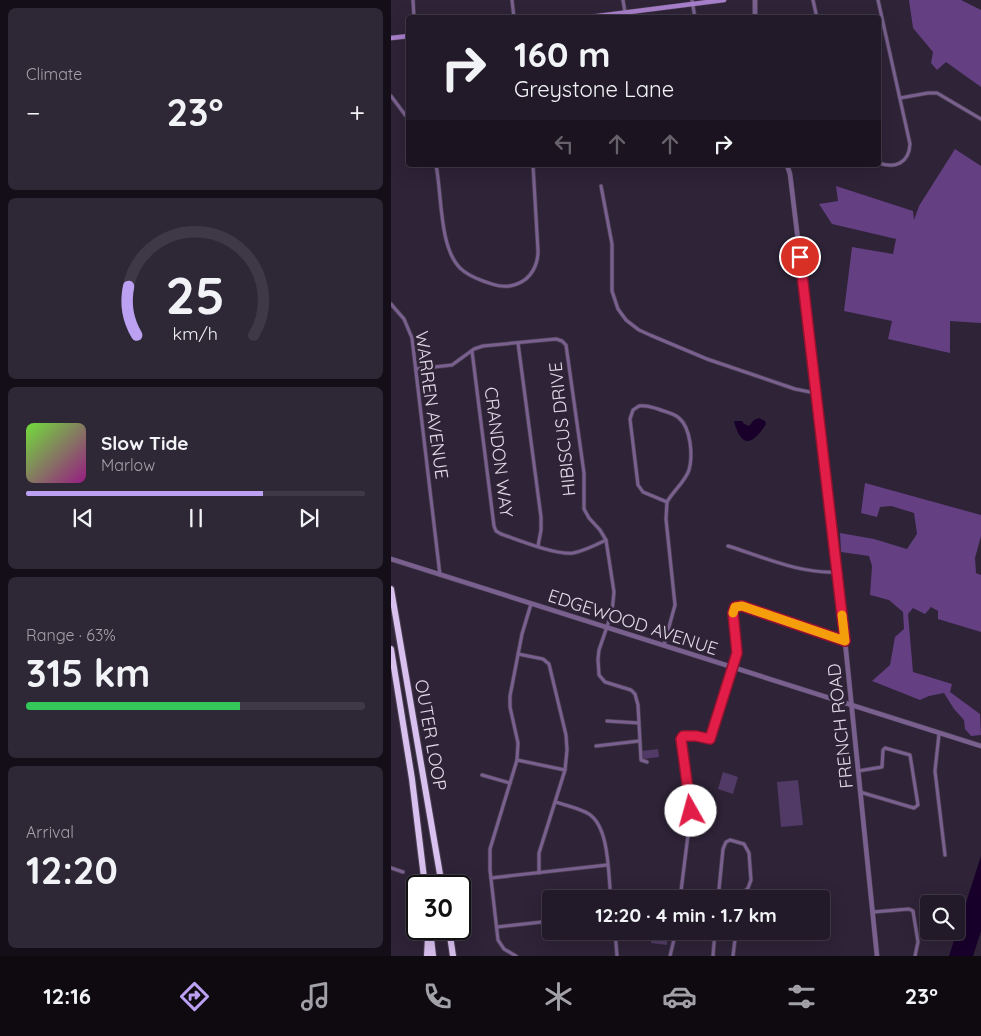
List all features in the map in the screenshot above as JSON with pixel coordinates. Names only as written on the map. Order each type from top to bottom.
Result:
[{"type":"highway","name":"OUTER LOOP","points":[[391,589],[440,875]]},
{"type":"highway","name":"OUTER LOOP","points":[[391,649],[412,773],[424,875]]},
{"type":"highway","points":[[427,956],[428,940]]},
{"type":"highway","points":[[431,940],[433,956]]},
{"type":"highway","points":[[451,940],[455,956]]},
{"type":"main road","points":[[607,15],[693,2],[724,0]]},
{"type":"main road","points":[[391,38],[406,36]]},
{"type":"street","points":[[413,0],[414,15]]},
{"type":"street","points":[[513,0],[514,15]]},
{"type":"street","points":[[623,0],[625,12]]},
{"type":"street","points":[[755,0],[755,15]]},
{"type":"street","points":[[813,0],[816,15]]},
{"type":"street","points":[[878,0],[910,144],[905,160],[899,164],[887,166],[881,164]]},
{"type":"street","points":[[693,2],[695,15]]},
{"type":"street","points":[[900,98],[922,93],[937,93],[981,119]]},
{"type":"street","points":[[391,96],[406,116]]},
{"type":"street","points":[[436,167],[446,237],[453,259],[463,270],[474,277],[494,285],[505,286],[524,280],[531,273],[537,262],[539,251],[533,167]]},
{"type":"street","name":"FRENCH ROAD","points":[[787,167],[838,572],[877,956]]},
{"type":"street","points":[[601,186],[613,244],[612,291],[618,308],[626,320],[639,330],[707,359],[795,389],[816,392]]},
{"type":"street","name":"WARREN AVENUE","points":[[391,304],[403,316],[409,329],[416,369],[440,575]]},
{"type":"street","name":"HIBISCUS DRIVE","points":[[416,369],[452,365],[472,350],[483,346],[556,339],[562,340],[566,345],[584,478],[584,509],[606,540],[614,599],[598,659],[599,676],[605,682],[633,692],[639,723]]},
{"type":"street","points":[[519,342],[541,517],[538,546]]},
{"type":"street","name":"CRANDON WAY","points":[[472,350],[495,529],[501,534],[561,552],[573,553],[606,540]]},
{"type":"street","points":[[664,646],[675,605],[666,519],[667,502],[687,476],[690,454],[686,429],[681,420],[675,415],[639,406],[633,410],[630,419],[638,485],[643,492],[667,502]]},
{"type":"street","points":[[728,546],[805,570],[821,573],[838,572]]},
{"type":"street","name":"EDGEWOOD AVENUE","points":[[391,559],[981,746]]},
{"type":"street","points":[[516,956],[501,946],[490,862],[492,842],[517,760],[518,743],[509,700],[522,634],[531,604]]},
{"type":"street","points":[[681,890],[691,811],[681,739],[683,736],[696,736],[710,739],[737,653],[734,608],[737,606],[845,641]]},
{"type":"street","points":[[518,654],[547,661],[551,669],[566,736],[565,770],[539,853],[539,873]]},
{"type":"street","points":[[607,721],[639,723],[641,760],[647,762]]},
{"type":"street","points":[[939,734],[935,768],[945,855]]},
{"type":"street","points":[[596,746],[639,741]]},
{"type":"street","points":[[858,770],[882,767],[883,750],[885,748],[910,756],[918,805],[914,808],[861,792]]},
{"type":"street","points":[[517,760],[565,770]]},
{"type":"street","points":[[481,775],[510,783]]},
{"type":"street","points":[[556,802],[584,812],[596,820],[604,838],[610,890]]},
{"type":"street","points":[[719,890],[723,849],[725,842],[730,840],[744,844],[749,856],[751,882],[745,890]]},
{"type":"street","points":[[491,878],[607,865]]},
{"type":"street","points":[[391,868],[403,872]]},
{"type":"street","points":[[873,912],[909,909],[913,911],[918,942],[915,956]]},
{"type":"street","points":[[497,927],[542,922]]},
{"type":"street","points":[[616,940],[617,956]]},
{"type":"street","points":[[670,956],[674,940]]},
{"type":"street","points":[[713,956],[714,940]]},
{"type":"street","points":[[733,956],[735,940]]},
{"type":"shaded area","points":[[909,0],[961,0],[981,10],[981,87],[946,62],[937,70],[931,63],[933,52],[913,28]]},
{"type":"shaded area","points":[[955,149],[981,166],[981,323],[950,321],[950,353],[888,339],[892,321],[844,311],[852,247],[893,254],[896,239],[832,224],[819,204],[838,201],[836,186],[913,211],[914,220],[919,206]]},
{"type":"shaded area","points":[[759,418],[765,421],[766,424],[752,440],[744,440],[737,431],[734,422],[742,421],[749,426],[754,420]]},
{"type":"shaded area","points":[[865,483],[981,515],[981,536],[975,558],[976,573],[981,575],[981,632],[938,619],[938,611],[931,607],[925,614],[913,608],[908,614],[913,672],[952,684],[950,692],[980,714],[981,735],[971,736],[965,729],[964,720],[944,693],[920,700],[872,681],[890,665],[895,637],[904,629],[903,612],[889,600],[870,595],[872,566],[869,556],[841,552],[840,533],[874,539],[907,549],[917,534],[914,513],[891,506],[880,507],[877,517],[861,513]]},
{"type":"shaded area","points":[[658,749],[659,757],[643,759],[642,751]]},
{"type":"shaded area","points":[[723,772],[738,777],[733,794],[718,789]]},
{"type":"shaded area","points":[[798,780],[803,825],[781,827],[777,782]]},
{"type":"shaded area","points":[[981,856],[981,931],[973,956],[949,956],[954,940],[965,940],[965,906]]},
{"type":"shaded area","points":[[651,940],[667,940],[667,945],[651,943]]},
{"type":"slow traffic","points":[[733,613],[735,607],[742,606],[845,641],[842,615]]},
{"type":"route","points":[[691,811],[681,739],[683,736],[702,736],[710,739],[736,659],[737,649],[733,613],[735,607],[742,606],[845,641],[800,257]]}]
